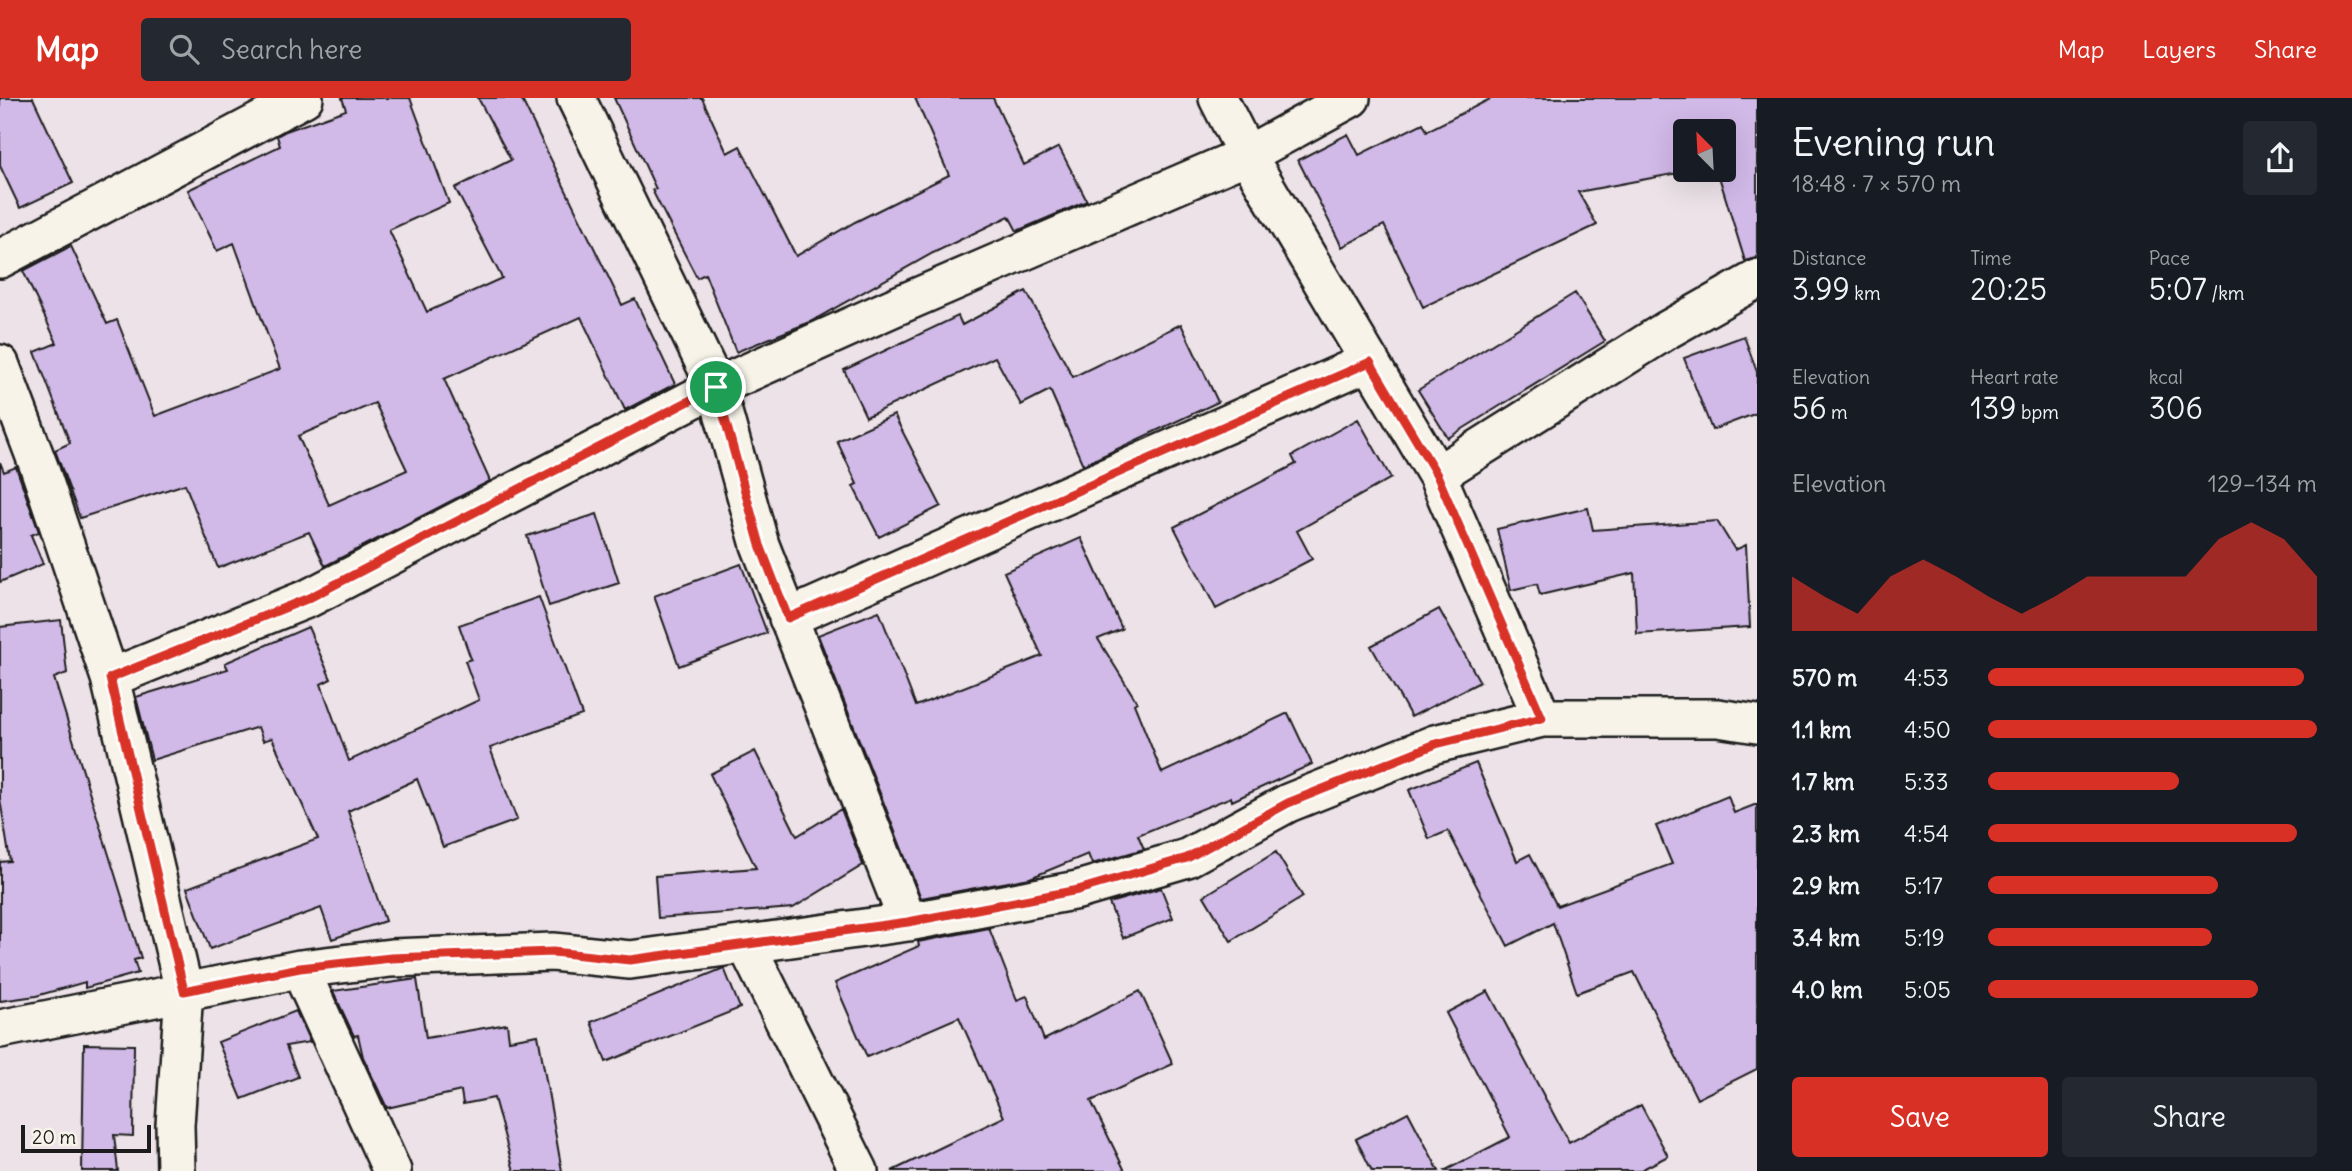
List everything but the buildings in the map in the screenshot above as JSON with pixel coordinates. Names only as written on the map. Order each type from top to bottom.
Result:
[{"type":"street","points":[[0,259],[304,98]]},
{"type":"street","points":[[576,98],[716,387],[760,545],[908,922]]},
{"type":"street","points":[[1219,98],[1247,155],[1437,475],[1542,718]]},
{"type":"street","points":[[110,678],[309,598],[716,387],[892,307],[1247,155],[1351,98]]},
{"type":"street","points":[[1437,475],[1667,330],[1757,279]]},
{"type":"street","points":[[788,618],[1370,362]]},
{"type":"street","points":[[0,364],[39,467],[110,678],[184,991],[175,1125],[176,1171]]},
{"type":"street","points":[[0,1029],[300,968],[391,958],[553,952],[630,960],[908,922],[1078,890],[1187,858],[1288,803],[1436,744],[1542,718],[1718,718],[1757,724]]},
{"type":"street","points":[[747,946],[859,1171]]},
{"type":"street","points":[[300,968],[391,1171]]},
{"type":"route","points":[[1370,362],[1437,475],[1542,718],[1436,744],[1288,803],[1187,858],[1078,890],[908,922],[630,960],[553,952],[391,958],[300,968],[184,991],[110,678],[309,598],[716,387],[760,545],[788,618],[1370,362]]}]
